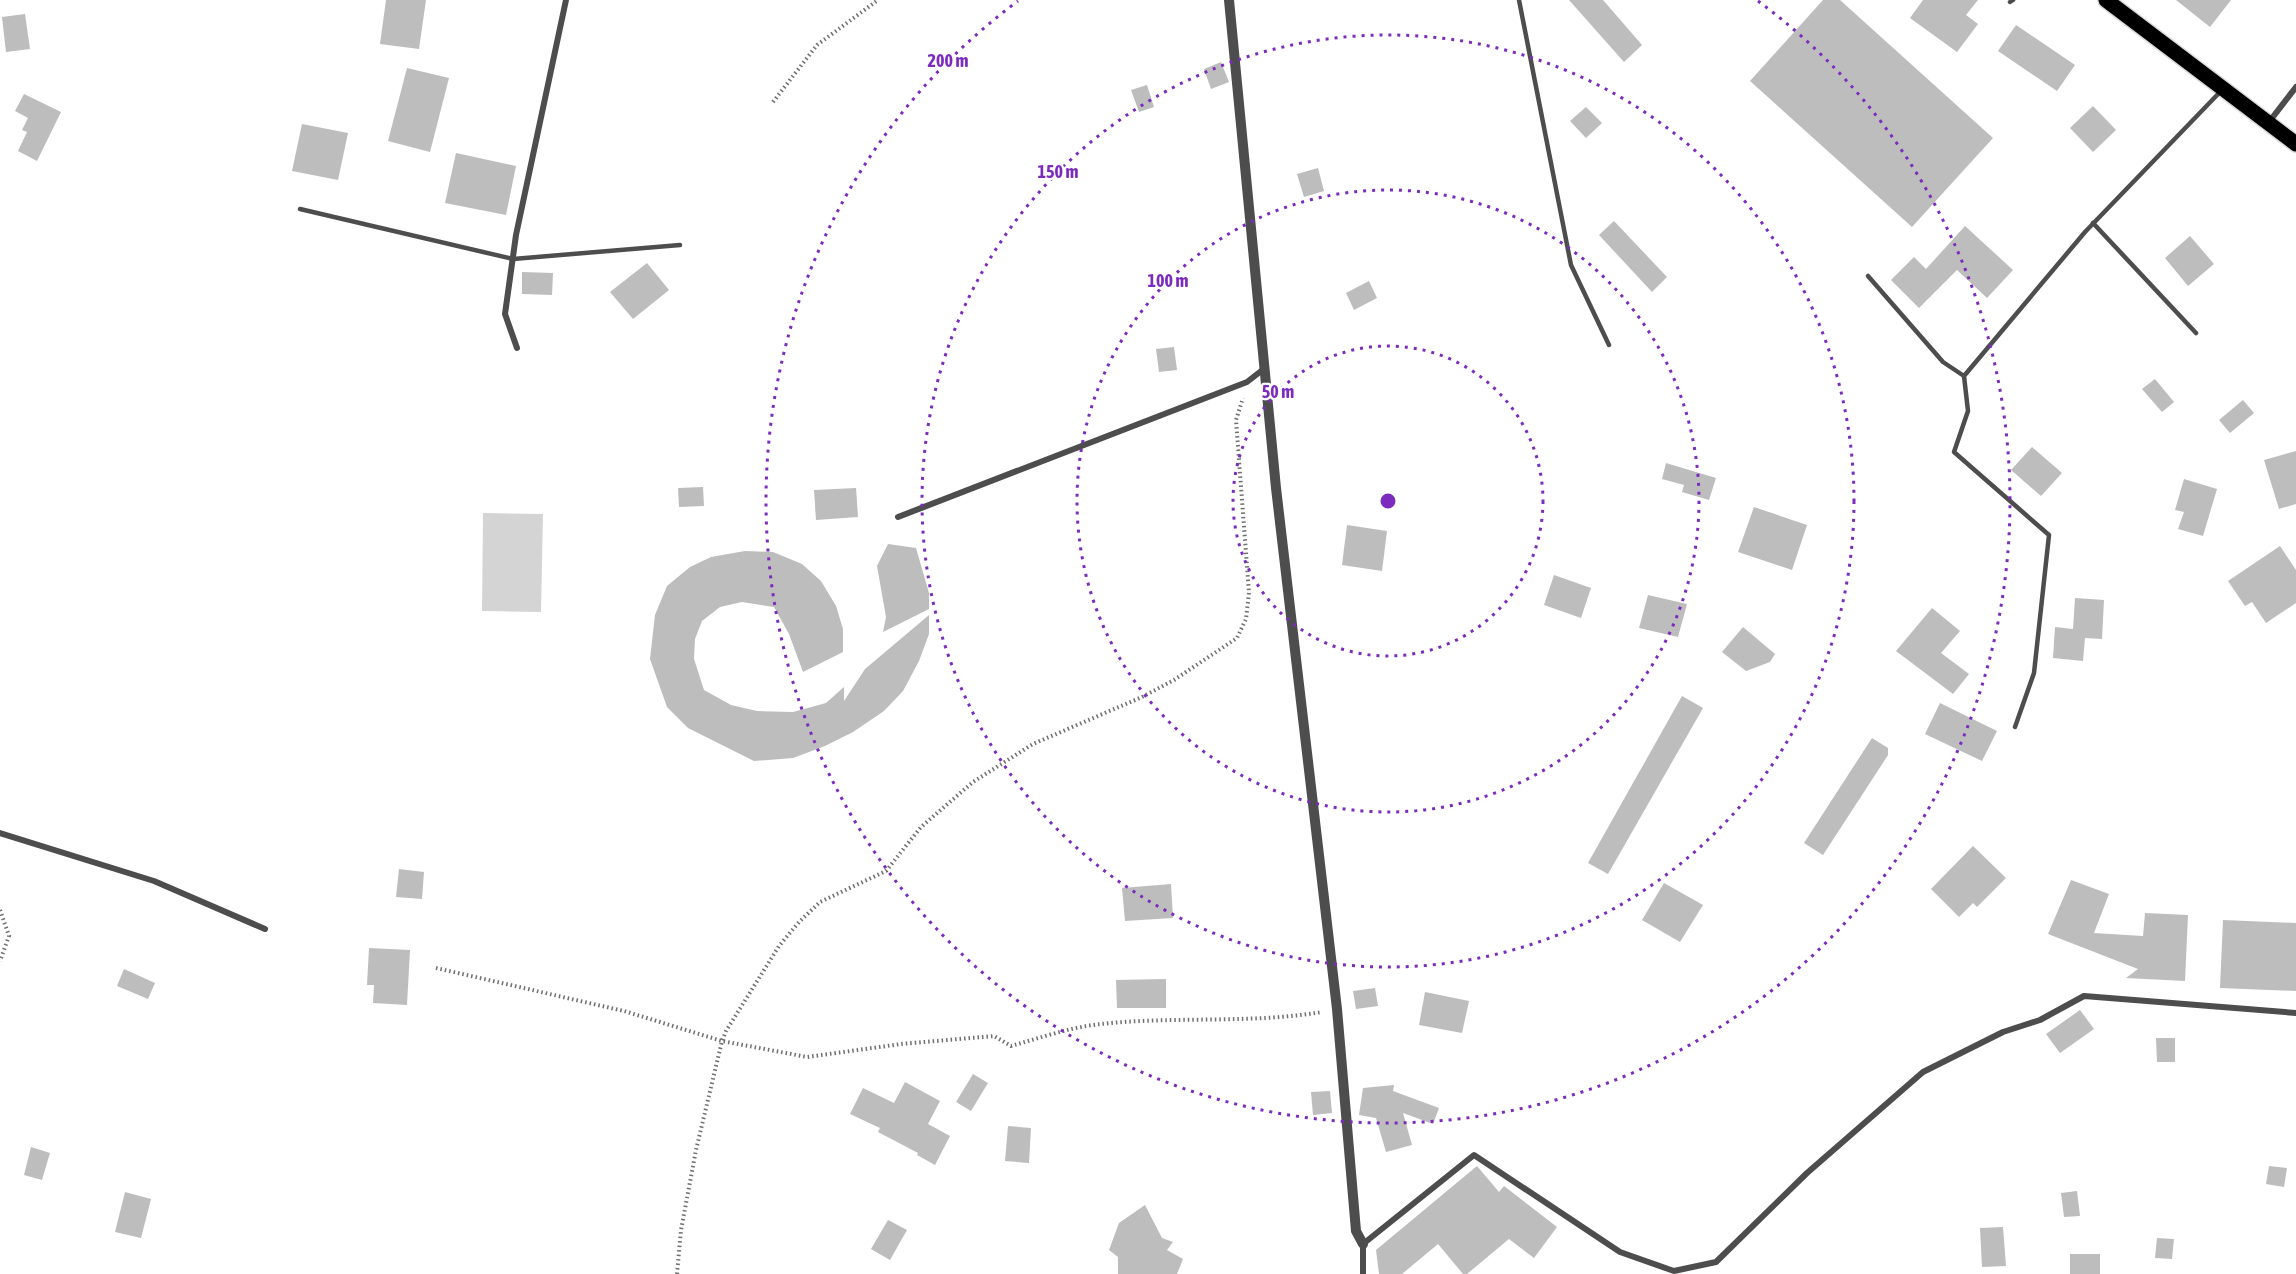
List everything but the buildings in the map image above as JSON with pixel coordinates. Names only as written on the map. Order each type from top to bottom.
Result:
[{"type":"main road","points":[[2106,0],[2296,144]]},
{"type":"street","points":[[517,348],[505,314],[513,259],[566,0]]},
{"type":"street","points":[[1229,0],[1276,488],[1337,1009],[1356,1231],[1363,1244],[1364,1274]]},
{"type":"street","points":[[2269,122],[2296,87]]},
{"type":"street","points":[[898,517],[1247,382],[1265,368]]},
{"type":"street","points":[[0,833],[154,881],[265,929]]},
{"type":"street","points":[[1363,1244],[1474,1155],[1620,1252],[1674,1271],[1716,1262],[1807,1173],[1923,1072],[2003,1032],[2040,1020],[2084,996],[2296,1013]]},
{"type":"lane","points":[[1519,0],[1571,265],[1609,345]]},
{"type":"lane","points":[[2015,727],[2034,673],[2049,535],[1954,452],[1968,411],[1964,376],[2093,223],[2224,88]]},
{"type":"lane","points":[[300,209],[513,259],[680,245]]},
{"type":"lane","points":[[2093,223],[2196,333]]},
{"type":"lane","points":[[1868,276],[1943,362],[1964,376]]},
{"type":"path","points":[[773,102],[817,45],[878,0]]},
{"type":"path","points":[[677,1274],[681,1230],[693,1162],[722,1041],[779,946],[799,922],[820,903],[886,871],[921,827],[973,782],[1033,744],[1142,697],[1174,680],[1237,638],[1246,619],[1250,593],[1236,420],[1247,382]]},
{"type":"path","points":[[0,910],[9,936],[0,961]]},
{"type":"path","points":[[436,968],[624,1011],[722,1041],[807,1057],[901,1044],[994,1036],[1011,1046],[1099,1024],[1192,1018],[1294,1017],[1337,1009]]},
{"type":"shaded area","points":[[483,513],[543,514],[541,612],[482,611]]}]
